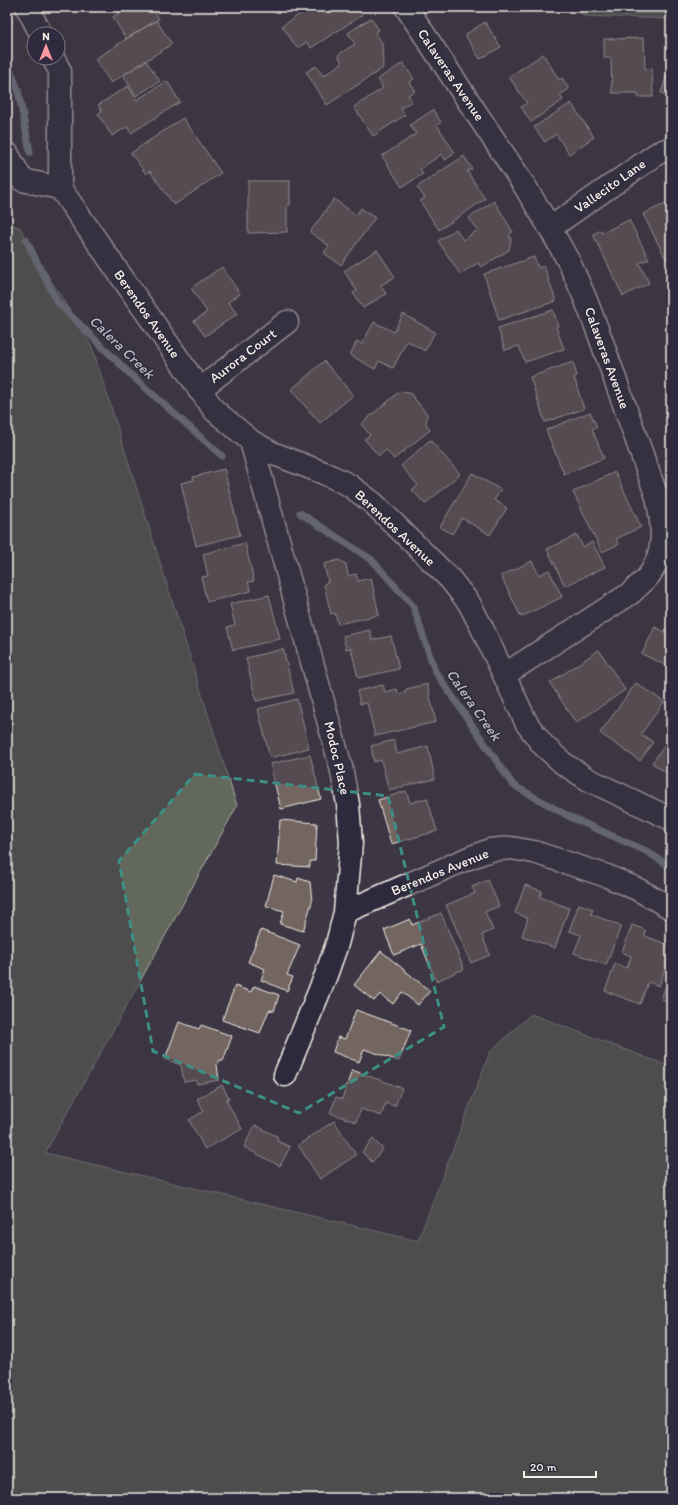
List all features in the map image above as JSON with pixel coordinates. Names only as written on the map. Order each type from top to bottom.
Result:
[{"type":"street","points":[[27,7],[37,26]]},
{"type":"street","name":"Calaveras Avenue","points":[[406,7],[524,185],[550,228],[575,277],[599,334],[657,497],[662,520],[663,539],[659,559],[647,578],[631,593],[504,675]]},
{"type":"street","points":[[7,153],[22,180],[60,188],[60,71],[57,66]]},
{"type":"street","name":"Vallecito Lane","points":[[550,228],[658,153],[671,148]]},
{"type":"street","name":"Berendos Avenue","points":[[60,188],[198,390],[214,410],[251,441],[272,453],[324,473],[349,485],[373,503],[450,579],[469,603],[527,724],[544,745],[564,764],[589,780],[671,819]]},
{"type":"street","name":"Aurora Court","points":[[198,390],[287,322]]},
{"type":"street","name":"Modoc Place","points":[[251,441],[341,766],[348,804],[351,843],[345,912],[337,944],[326,975],[285,1075]]},
{"type":"street","name":"Berendos Avenue","points":[[345,912],[469,858],[490,850],[510,848],[534,852],[607,876],[637,889],[671,908]]},
{"type":"highlighted area","points":[[195,774],[388,796],[444,1027],[299,1113],[153,1051],[119,861]]},
{"type":"green space","points":[[576,7],[671,7],[671,19],[584,16]]},
{"type":"green space","points":[[7,224],[20,227],[26,240],[92,347],[237,806],[45,1153],[418,1241],[490,1052],[531,1014],[671,1067],[671,1498],[7,1498]]},
{"type":"building","points":[[129,7],[152,7],[159,19],[126,39],[113,17]]},
{"type":"building","points":[[311,7],[356,7],[362,15],[311,48],[307,42],[297,48],[282,26]]},
{"type":"building","points":[[371,18],[379,30],[375,32],[382,43],[383,68],[327,105],[306,72],[316,66],[323,76],[342,63],[338,55],[355,44],[348,33]]},
{"type":"building","points":[[156,20],[172,44],[111,83],[95,59]]},
{"type":"building","points":[[485,22],[501,47],[480,59],[465,35]]},
{"type":"building","points":[[644,38],[645,69],[652,68],[653,97],[638,97],[638,93],[612,93],[611,58],[604,58],[604,39]]},
{"type":"building","points":[[543,54],[559,80],[562,78],[569,89],[560,95],[563,100],[531,122],[521,107],[527,103],[509,77]]},
{"type":"building","points":[[146,61],[160,81],[136,96],[123,75]]},
{"type":"building","points":[[671,61],[671,97],[661,93]]},
{"type":"building","points":[[403,63],[414,79],[409,82],[415,91],[408,95],[412,101],[401,108],[405,115],[373,136],[354,107],[383,88],[378,79]]},
{"type":"building","points":[[167,81],[180,102],[131,133],[127,127],[112,136],[98,114],[102,111],[98,105],[128,86],[137,100]]},
{"type":"building","points":[[571,103],[594,137],[569,154],[556,134],[545,142],[534,127]]},
{"type":"building","points":[[433,110],[441,122],[437,125],[455,153],[445,160],[442,154],[420,169],[423,174],[402,187],[382,156],[416,134],[410,125]]},
{"type":"building","points":[[183,118],[221,173],[174,205],[150,171],[146,174],[131,153]]},
{"type":"building","points":[[464,156],[472,169],[467,171],[485,199],[439,230],[420,201],[425,198],[417,187]]},
{"type":"building","points":[[248,181],[290,181],[290,205],[287,205],[287,232],[248,233]]},
{"type":"building","points":[[334,199],[356,215],[361,208],[375,218],[341,265],[324,253],[329,246],[310,232]]},
{"type":"building","points":[[494,201],[513,232],[509,235],[511,239],[509,250],[481,267],[478,263],[460,274],[438,241],[456,229],[463,240],[478,230],[469,218]]},
{"type":"building","points":[[671,201],[671,256],[666,259],[643,214]]},
{"type":"building","points":[[629,220],[649,259],[639,263],[649,283],[623,296],[593,234],[601,230],[602,233]]},
{"type":"building","points":[[377,250],[395,277],[381,285],[386,294],[363,308],[353,293],[357,291],[344,271]]},
{"type":"building","points":[[534,257],[538,268],[544,266],[556,301],[499,320],[484,274]]},
{"type":"building","points":[[222,267],[240,294],[228,302],[237,314],[205,336],[194,321],[207,312],[191,288]]},
{"type":"building","points":[[553,310],[558,326],[556,327],[564,349],[525,362],[519,346],[505,350],[498,328]]},
{"type":"building","points":[[403,314],[435,332],[425,351],[407,341],[393,368],[379,361],[375,369],[350,355],[357,341],[362,344],[374,322],[394,332]]},
{"type":"building","points":[[324,361],[353,395],[320,423],[291,390]]},
{"type":"building","points":[[573,362],[577,376],[574,377],[584,409],[545,422],[530,377]]},
{"type":"building","points":[[399,392],[410,393],[427,414],[426,424],[430,430],[394,459],[386,450],[379,456],[364,439],[370,435],[361,424]]},
{"type":"building","points":[[590,412],[597,427],[592,429],[604,458],[564,474],[546,430]]},
{"type":"building","points":[[430,440],[460,474],[425,504],[412,490],[418,485],[401,466]]},
{"type":"building","points":[[224,469],[240,535],[196,546],[181,483],[194,480],[193,477]]},
{"type":"building","points":[[615,472],[641,527],[616,539],[619,544],[602,552],[573,492]]},
{"type":"building","points":[[472,473],[501,490],[494,500],[507,508],[490,535],[462,518],[452,534],[440,527]]},
{"type":"building","points":[[577,535],[583,547],[592,542],[605,567],[565,586],[547,549]]},
{"type":"building","points":[[245,543],[254,581],[248,582],[251,591],[207,602],[201,577],[208,576],[203,554]]},
{"type":"building","points":[[339,560],[346,564],[348,576],[356,574],[358,581],[371,578],[379,615],[338,624],[335,613],[331,614],[324,584],[328,582],[324,564]]},
{"type":"building","points":[[532,561],[539,575],[549,570],[562,597],[521,617],[501,576]]},
{"type":"building","points":[[269,595],[280,639],[233,650],[227,627],[235,625],[230,604]]},
{"type":"building","points":[[655,627],[671,635],[671,668],[642,654]]},
{"type":"building","points":[[370,630],[372,640],[391,636],[399,669],[358,678],[351,648],[346,649],[343,636]]},
{"type":"building","points":[[283,649],[294,693],[256,701],[246,658]]},
{"type":"building","points":[[599,650],[625,690],[576,723],[550,683]]},
{"type":"building","points":[[636,683],[664,702],[641,734],[653,742],[640,761],[600,733]]},
{"type":"building","points":[[427,684],[436,722],[375,736],[367,703],[360,704],[357,691],[383,685],[385,692],[397,689],[398,694],[406,692],[406,689]]},
{"type":"building","points":[[297,699],[309,748],[270,758],[258,709]]},
{"type":"building","points":[[671,737],[671,776],[652,763]]},
{"type":"building","points":[[394,740],[397,754],[428,746],[435,779],[389,790],[381,760],[374,762],[371,746]]},
{"type":"building","points":[[310,755],[321,799],[281,809],[270,764]]},
{"type":"building","points":[[406,791],[410,803],[427,798],[437,831],[391,844],[378,800]]},
{"type":"building","points":[[280,820],[317,823],[315,861],[310,861],[310,867],[277,865]]},
{"type":"building","points":[[274,875],[297,882],[298,878],[310,882],[312,902],[303,931],[280,924],[284,911],[266,906]]},
{"type":"building","points":[[488,880],[499,906],[485,912],[493,930],[482,935],[490,955],[471,963],[446,905],[475,893],[472,887]]},
{"type":"building","points":[[525,885],[542,891],[540,897],[569,908],[555,948],[522,936],[528,918],[515,913]]},
{"type":"building","points":[[579,904],[593,909],[591,914],[621,926],[606,965],[574,953],[581,935],[569,931]]},
{"type":"building","points":[[441,913],[464,969],[436,981],[421,944],[394,955],[384,930],[410,919],[412,925]]},
{"type":"building","points":[[632,925],[645,930],[645,936],[671,946],[671,952],[659,986],[648,982],[640,1004],[605,991],[615,964],[627,968],[631,956],[622,952]]},
{"type":"building","points":[[261,930],[300,945],[287,975],[293,977],[287,991],[261,980],[265,969],[248,962]]},
{"type":"building","points":[[381,951],[430,991],[418,1005],[402,992],[393,1004],[380,994],[374,1001],[354,985]]},
{"type":"building","points":[[671,972],[671,1002],[661,999]]},
{"type":"building","points":[[235,986],[251,992],[254,986],[279,995],[274,1011],[269,1010],[260,1033],[222,1020]]},
{"type":"building","points":[[356,1010],[411,1030],[399,1061],[364,1049],[359,1062],[333,1052],[338,1037],[345,1039]]},
{"type":"building","points":[[179,1022],[199,1029],[201,1025],[232,1036],[223,1061],[219,1060],[217,1065],[219,1080],[197,1084],[196,1080],[184,1082],[181,1065],[165,1059]]},
{"type":"building","points":[[352,1070],[402,1088],[395,1106],[386,1103],[381,1116],[361,1109],[356,1122],[330,1113],[336,1097],[342,1099]]},
{"type":"building","points":[[222,1085],[229,1098],[226,1100],[242,1129],[205,1149],[189,1120],[204,1111],[197,1099]]},
{"type":"building","points":[[334,1121],[356,1155],[320,1179],[298,1145]]},
{"type":"building","points":[[255,1125],[278,1137],[277,1141],[290,1147],[280,1166],[244,1147]]},
{"type":"building","points":[[373,1139],[383,1149],[372,1162],[362,1152]]},
{"type":"waterway","name":"Calera Creek","points":[[7,60],[18,90],[30,152]]},
{"type":"waterway","name":"Calera Creek","points":[[26,240],[57,302],[131,375],[222,456]]},
{"type":"waterway","name":"Calera Creek","points":[[300,513],[372,560],[413,606],[435,671],[513,785],[570,817],[646,851],[671,867]]}]
